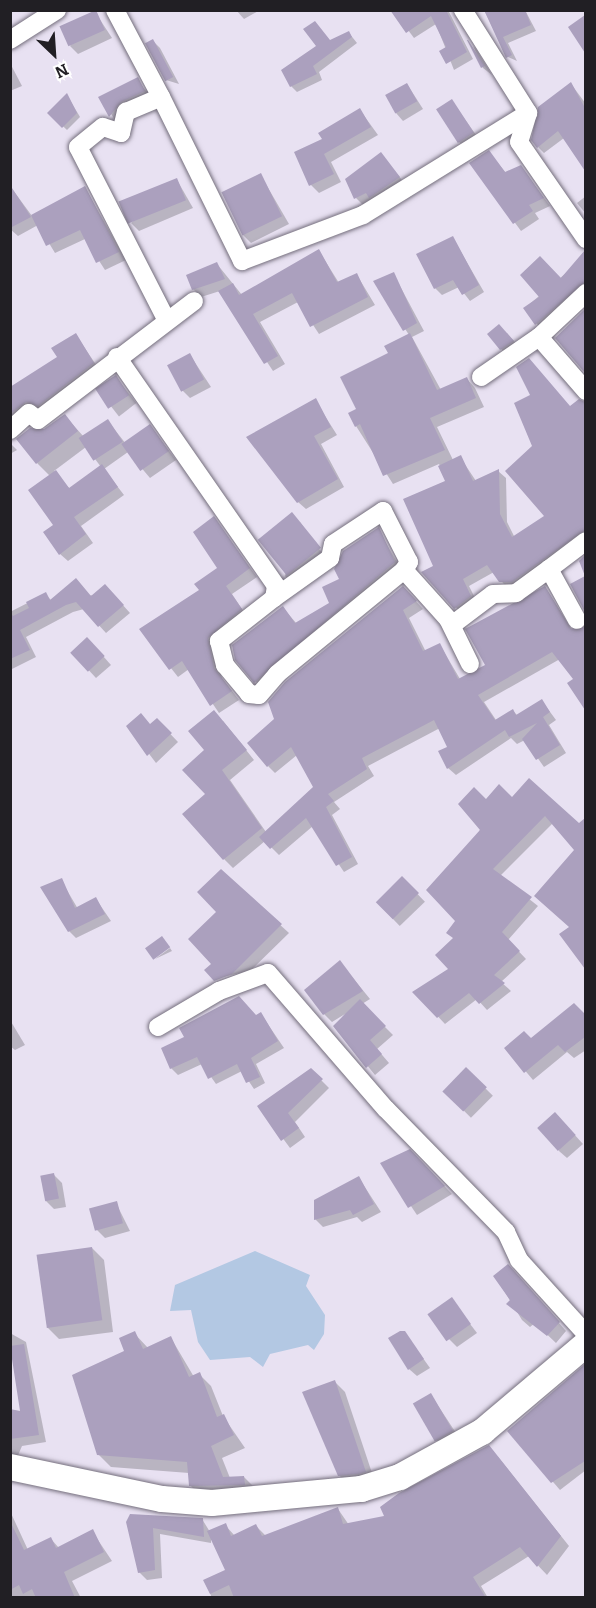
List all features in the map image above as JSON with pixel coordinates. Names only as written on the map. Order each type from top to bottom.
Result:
[{"type":"street","points":[[10,40],[57,10]]},
{"type":"street","points":[[115,10],[242,261],[363,215],[528,113]]},
{"type":"street","points":[[463,10],[528,113],[519,142],[585,239]]},
{"type":"street","points":[[161,98],[126,112],[121,133],[103,127],[78,147],[167,321]]},
{"type":"street","points":[[481,377],[539,337],[585,293]]},
{"type":"street","points":[[10,430],[29,414],[38,420],[117,357],[194,301]]},
{"type":"street","points":[[539,337],[585,391]]},
{"type":"street","points":[[117,357],[276,586],[274,598]]},
{"type":"street","points":[[383,511],[409,562],[404,570],[276,674],[259,695],[249,694],[225,665],[219,641],[274,598],[330,558],[333,544],[383,511]]},
{"type":"street","points":[[452,625],[493,594],[516,592],[585,541]]},
{"type":"street","points":[[549,569],[577,620]]},
{"type":"street","points":[[404,570],[452,625],[470,664]]},
{"type":"street","points":[[158,1027],[219,991],[268,973],[379,1101],[507,1232],[519,1260],[585,1334]]},
{"type":"street","points":[[10,1467],[172,1500],[212,1503],[361,1489],[400,1477],[482,1432],[585,1344]]},
{"type":"water","points":[[255,1251],[310,1275],[306,1286],[325,1315],[324,1334],[314,1350],[308,1345],[270,1354],[263,1367],[250,1357],[210,1360],[198,1342],[191,1310],[170,1311],[175,1285]]},
{"type":"building","points":[[96,10],[105,30],[68,46],[59,26]]},
{"type":"building","points":[[390,10],[446,10],[467,52],[446,64],[439,51],[446,47],[431,16],[406,33]]},
{"type":"building","points":[[484,10],[525,10],[531,25],[503,37],[512,55],[506,58]]},
{"type":"building","points":[[585,15],[585,53],[568,27]]},
{"type":"building","points":[[315,21],[330,40],[349,31],[352,37],[313,66],[317,74],[290,87],[281,70],[316,46],[303,29]]},
{"type":"building","points":[[153,39],[173,77],[165,81],[145,43]]},
{"type":"building","points":[[468,40],[485,66],[481,68]]},
{"type":"building","points":[[138,77],[145,91],[121,102],[109,117],[98,97]]},
{"type":"building","points":[[571,82],[585,108],[585,171],[558,131],[537,148],[531,140],[538,107]]},
{"type":"building","points":[[407,83],[417,101],[395,113],[385,95]]},
{"type":"building","points":[[67,93],[77,113],[62,128],[47,113]]},
{"type":"building","points":[[452,99],[474,133],[458,143],[436,109]]},
{"type":"building","points":[[360,108],[371,127],[324,154],[334,174],[309,186],[294,152],[322,139],[318,133]]},
{"type":"building","points":[[489,150],[505,172],[521,165],[544,198],[529,205],[533,211],[513,224],[469,163]]},
{"type":"building","points":[[381,152],[400,177],[369,198],[366,193],[354,199],[345,179]]},
{"type":"building","points":[[261,173],[282,216],[242,235],[221,192]]},
{"type":"building","points":[[177,178],[186,200],[128,224],[119,202]]},
{"type":"building","points":[[10,185],[31,217],[10,228]]},
{"type":"building","points":[[85,186],[119,252],[96,263],[80,230],[46,246],[31,215]]},
{"type":"building","points":[[453,236],[479,285],[462,295],[453,280],[434,289],[416,254]]},
{"type":"building","points":[[319,249],[337,282],[357,273],[368,297],[310,327],[292,293],[253,314],[278,356],[264,364],[218,291],[233,283],[239,295]]},
{"type":"building","points":[[585,250],[585,282],[535,325],[523,308],[539,297],[520,275],[540,256],[561,278]]},
{"type":"building","points":[[217,262],[225,279],[192,290],[186,275]]},
{"type":"building","points":[[394,272],[417,323],[403,331],[373,281]]},
{"type":"building","points":[[585,309],[585,373],[555,338]]},
{"type":"building","points":[[499,324],[514,341],[500,350],[487,334]]},
{"type":"building","points":[[76,333],[94,363],[38,406],[26,402],[10,414],[10,387],[57,357],[51,348]]},
{"type":"building","points":[[410,333],[437,390],[467,377],[476,398],[430,418],[445,450],[383,476],[360,424],[355,427],[348,413],[356,409],[340,377],[388,353],[384,346]]},
{"type":"building","points":[[190,353],[204,379],[181,392],[167,365]]},
{"type":"building","points":[[529,358],[570,406],[579,399],[585,402],[585,530],[512,582],[499,582],[487,565],[463,579],[471,596],[454,609],[421,572],[433,566],[403,499],[445,481],[438,466],[461,455],[473,481],[499,469],[500,514],[512,537],[544,516],[505,471],[532,446],[514,403],[530,395],[516,367]]},
{"type":"building","points":[[116,375],[129,395],[108,409],[95,389]]},
{"type":"building","points":[[316,398],[331,427],[314,436],[338,479],[297,503],[246,437]]},
{"type":"building","points":[[65,414],[78,431],[36,464],[16,439],[30,428],[44,429]]},
{"type":"building","points":[[108,419],[123,442],[93,461],[79,438]]},
{"type":"building","points":[[150,424],[169,451],[140,471],[121,444]]},
{"type":"building","points":[[102,464],[118,487],[74,517],[86,534],[59,555],[43,532],[53,525],[28,490],[56,470],[69,488]]},
{"type":"building","points":[[292,512],[321,548],[287,575],[258,540]]},
{"type":"building","points":[[214,516],[250,568],[226,586],[242,609],[208,638],[214,668],[232,691],[210,706],[182,661],[169,670],[139,629],[199,590],[194,584],[217,568],[193,532]]},
{"type":"building","points":[[379,527],[395,562],[254,683],[235,660],[232,645],[283,606],[295,623],[329,603],[322,587],[339,579],[334,569],[343,551]]},
{"type":"building","points":[[585,555],[585,576],[579,561]]},
{"type":"building","points":[[585,576],[585,612],[570,584]]},
{"type":"building","points":[[76,578],[91,596],[105,584],[124,605],[98,627],[76,602],[66,605],[20,630],[30,650],[10,659],[10,612],[13,616],[29,608],[26,602],[46,592],[50,600]]},
{"type":"building","points":[[403,586],[417,601],[403,610],[423,651],[440,643],[458,679],[485,665],[465,629],[545,586],[571,629],[585,627],[585,710],[567,683],[573,679],[552,652],[478,695],[495,720],[513,709],[516,715],[542,699],[550,712],[543,717],[560,745],[536,760],[522,739],[537,723],[509,737],[505,730],[447,769],[438,751],[447,747],[434,720],[362,758],[367,769],[328,794],[334,801],[326,807],[352,857],[336,866],[306,818],[270,849],[259,837],[313,787],[291,747],[267,767],[247,743],[274,719],[268,702],[285,682]]},
{"type":"building","points":[[87,637],[105,656],[88,672],[70,653]]},
{"type":"building","points":[[214,710],[247,750],[222,770],[262,828],[223,860],[182,814],[205,794],[182,770],[204,750],[188,731]]},
{"type":"building","points":[[141,713],[150,724],[157,718],[172,733],[147,756],[126,726]]},
{"type":"building","points":[[529,778],[579,823],[585,818],[585,969],[559,934],[569,927],[534,896],[574,850],[545,816],[493,869],[532,897],[502,932],[520,951],[494,975],[505,983],[479,1004],[469,993],[437,1018],[412,992],[448,969],[435,955],[453,938],[446,933],[455,921],[426,890],[480,830],[458,804],[474,787],[486,799],[499,784],[512,797]]},
{"type":"building","points":[[221,869],[282,924],[232,974],[214,981],[204,970],[211,964],[188,939],[216,912],[197,892]]},
{"type":"building","points":[[402,876],[419,893],[393,919],[376,902]]},
{"type":"building","points":[[62,878],[75,908],[96,897],[105,914],[68,932],[40,887]]},
{"type":"building","points":[[162,936],[170,947],[153,960],[145,948]]},
{"type":"building","points":[[340,960],[363,991],[323,1015],[304,990]]},
{"type":"building","points":[[239,996],[256,1015],[261,1012],[278,1041],[251,1058],[260,1077],[246,1083],[237,1064],[208,1079],[197,1057],[170,1069],[161,1048],[184,1037],[179,1028]]},
{"type":"building","points":[[360,999],[386,1026],[370,1040],[382,1054],[366,1068],[333,1026]]},
{"type":"building","points":[[574,1003],[585,1014],[585,1037],[565,1052],[558,1045],[524,1073],[504,1048],[524,1031],[531,1038]]},
{"type":"building","points":[[466,1067],[487,1087],[463,1112],[442,1091]]},
{"type":"building","points":[[311,1068],[323,1079],[288,1113],[299,1128],[281,1141],[257,1106]]},
{"type":"building","points":[[555,1112],[576,1135],[558,1151],[537,1128]]},
{"type":"building","points":[[410,1149],[445,1186],[408,1208],[380,1163]]},
{"type":"building","points":[[54,1173],[59,1199],[45,1201],[40,1176]]},
{"type":"building","points":[[359,1176],[374,1204],[353,1215],[350,1210],[314,1220],[314,1200]]},
{"type":"building","points":[[117,1201],[123,1223],[95,1231],[89,1209]]},
{"type":"building","points":[[92,1247],[102,1320],[47,1328],[37,1255]]},
{"type":"building","points":[[508,1264],[560,1322],[547,1336],[506,1304],[510,1300],[493,1276]]},
{"type":"building","points":[[452,1297],[471,1324],[446,1341],[427,1314]]},
{"type":"building","points":[[135,1331],[143,1349],[171,1336],[189,1377],[200,1372],[217,1417],[224,1414],[234,1435],[211,1446],[223,1477],[244,1476],[245,1485],[189,1486],[187,1462],[97,1455],[72,1375],[124,1351],[119,1338]]},
{"type":"building","points":[[400,1331],[405,1331],[424,1359],[408,1370],[388,1338]]},
{"type":"building","points":[[24,1344],[39,1435],[10,1439],[10,1409],[20,1411],[10,1346]]},
{"type":"building","points":[[585,1364],[585,1461],[551,1483],[507,1431]]},
{"type":"building","points":[[335,1380],[366,1472],[338,1476],[302,1392]]},
{"type":"building","points":[[431,1393],[453,1431],[435,1442],[413,1404]]},
{"type":"building","points":[[489,1445],[561,1536],[537,1567],[520,1547],[473,1577],[486,1598],[234,1598],[229,1585],[210,1594],[203,1580],[225,1570],[207,1531],[226,1523],[231,1536],[256,1524],[262,1536],[338,1507],[343,1524],[384,1516],[380,1507],[399,1493]]},
{"type":"building","points":[[130,1514],[203,1518],[204,1537],[153,1528],[155,1570],[138,1573],[126,1522]]},
{"type":"building","points":[[10,1521],[24,1550],[51,1537],[56,1548],[93,1529],[104,1552],[64,1572],[75,1598],[36,1598],[32,1589],[23,1594],[19,1585],[10,1590]]}]
